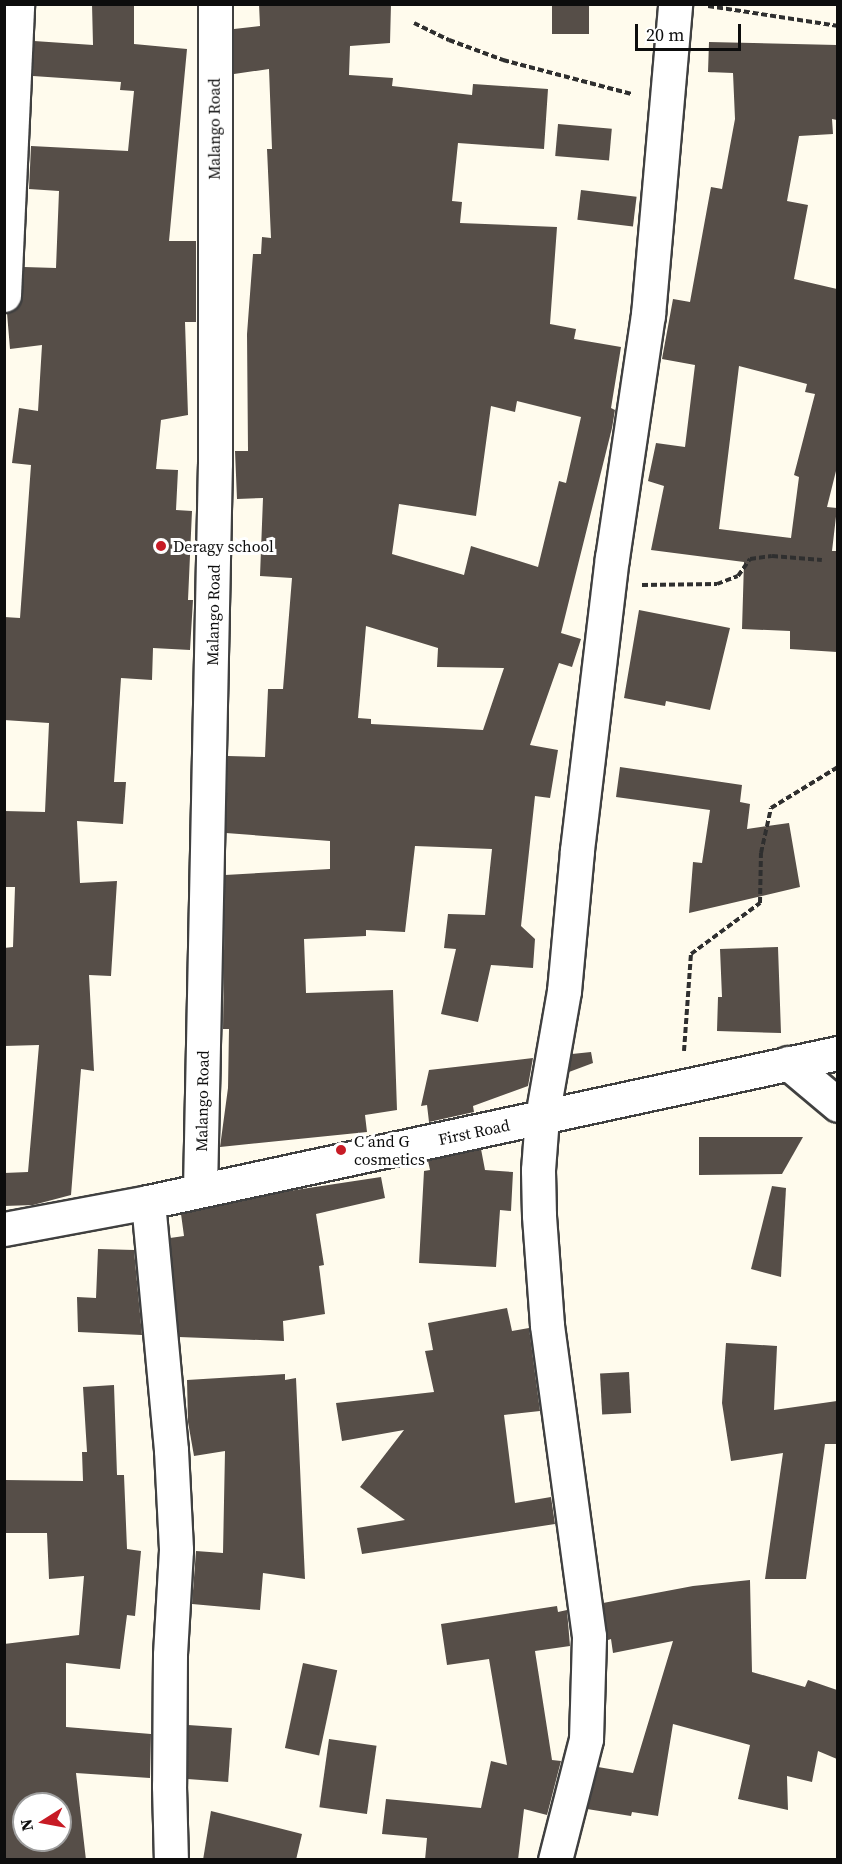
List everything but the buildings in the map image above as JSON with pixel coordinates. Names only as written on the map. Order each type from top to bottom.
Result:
[{"type":"street","points":[[4,295],[17,4]]},
{"type":"street","name":"Malango Road","points":[[200,1190],[215,475],[215,4]]},
{"type":"street","points":[[555,1860],[586,1739],[589,1636],[547,1325],[539,1215],[542,1117],[564,991],[577,850],[608,586],[648,315],[675,4]]},
{"type":"street","name":"First Road","points":[[4,1229],[148,1202],[837,1053]]},
{"type":"street","points":[[788,1063],[837,1105]]},
{"type":"street","points":[[148,1202],[170,1438],[176,1550],[170,1655],[171,1860]]},
{"type":"path","points":[[701,4],[837,26]]},
{"type":"path","points":[[414,23],[449,40],[503,60],[566,75],[606,89],[630,93],[666,109]]},
{"type":"path","points":[[608,586],[717,584],[738,576],[750,559],[790,556],[822,560]]},
{"type":"path","points":[[681,1088],[691,954],[760,903],[761,853],[771,808],[837,767]]},
{"type":"place","name":"Deragy school","points":[[161,546]]},
{"type":"place","name":"C and G cosmetics","points":[[341,1150]]}]
